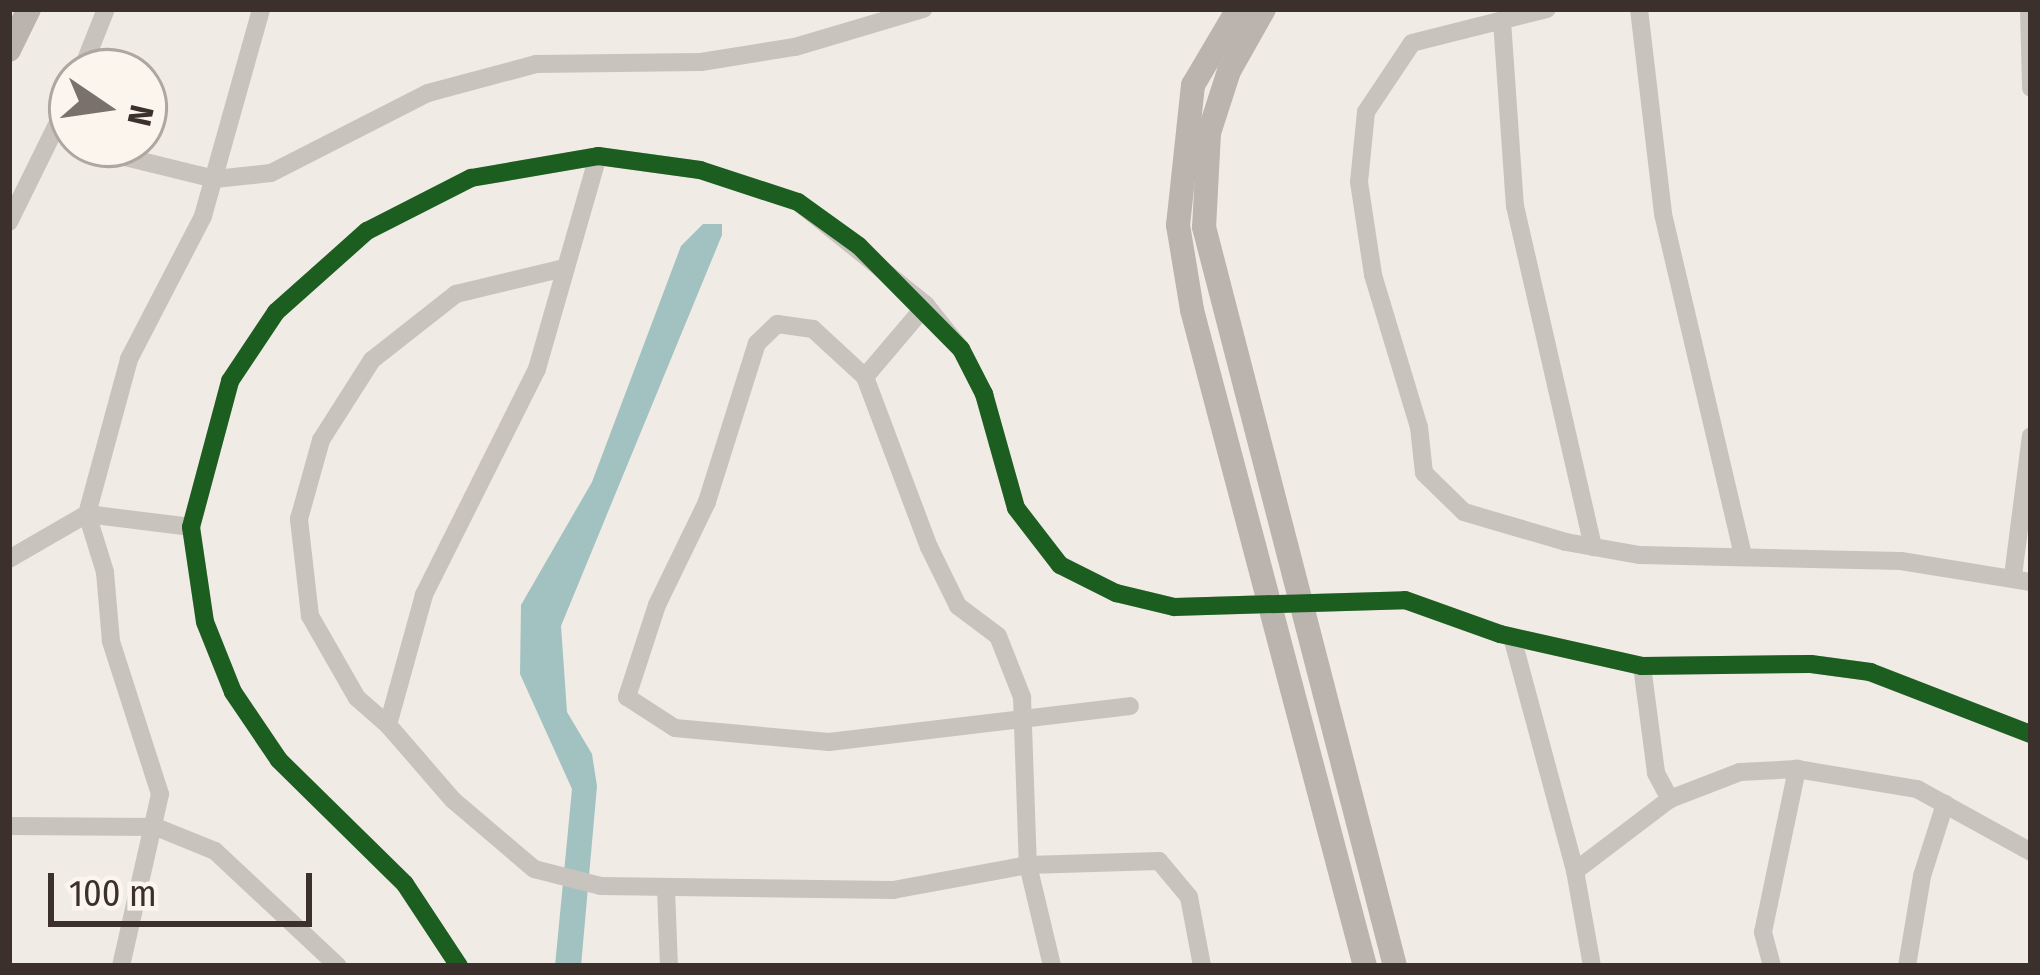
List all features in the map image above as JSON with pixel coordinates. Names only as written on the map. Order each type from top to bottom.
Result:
[{"type":"street","points":[[9,50],[29,9]]},
{"type":"street","points":[[91,48],[106,9]]},
{"type":"street","points":[[121,966],[160,794],[111,640],[105,572],[87,514],[129,359],[170,288],[215,179],[261,9]]},
{"type":"street","points":[[168,167],[215,179],[271,172],[428,93],[536,64],[701,62],[794,47],[923,9]]},
{"type":"street","points":[[1238,9],[1193,85],[1178,225],[1192,310],[1365,966]]},
{"type":"street","points":[[1264,9],[1229,71],[1209,133],[1204,226],[1395,966]]},
{"type":"street","points":[[1547,9],[1412,44],[1366,112],[1359,182],[1373,275],[1419,427],[1424,473],[1463,512],[1640,555],[1742,552],[2022,579],[2031,436]]},
{"type":"street","points":[[1639,9],[1663,214],[1716,416],[1742,552]]},
{"type":"street","points":[[2029,9],[2031,88]]},
{"type":"street","points":[[1502,21],[1515,206],[1593,547]]},
{"type":"street","points":[[388,725],[424,595],[537,369],[560,269],[598,156]]},
{"type":"street","points":[[459,966],[405,884],[279,760],[233,692],[205,622],[191,527],[230,381],[276,312],[367,231],[471,178],[598,156],[700,170],[799,202],[926,305],[984,394],[1016,508],[1060,565],[1117,592],[1174,607],[1405,599],[1511,637],[1642,666],[1811,664],[1870,671],[2031,734]]},
{"type":"street","points":[[9,222],[48,167]]},
{"type":"street","points":[[560,269],[456,294],[372,359],[321,440],[299,519],[310,616],[358,698],[453,800],[534,868],[601,886],[665,890],[893,890],[1028,866],[1159,861],[1189,897],[1202,966]]},
{"type":"street","points":[[865,377],[926,305]]},
{"type":"street","points":[[1052,966],[1028,866],[1022,717],[998,637],[958,606],[929,547],[865,377],[813,329],[776,324],[757,343],[707,502],[657,605],[628,697],[675,728],[830,742],[1022,717],[1130,706]]},
{"type":"street","points":[[9,559],[87,514],[191,527]]},
{"type":"street","points":[[1511,637],[1574,871],[1592,966]]},
{"type":"street","points":[[1642,666],[1656,773],[1670,799]]},
{"type":"street","points":[[1574,871],[1670,799],[1740,772],[1797,769],[1917,789],[2031,852]]},
{"type":"street","points":[[1772,966],[1763,932],[1797,769]]},
{"type":"street","points":[[1907,966],[1922,876],[1946,804]]},
{"type":"street","points":[[9,826],[156,826],[214,851],[338,966]]},
{"type":"street","points":[[665,890],[669,966]]},
{"type":"water","points":[[703,224],[722,224],[722,235],[561,626],[567,712],[592,754],[597,786],[581,966],[555,966],[572,789],[520,674],[521,605],[592,482],[681,246]]},
{"type":"cycle path","points":[[459,966],[405,884],[279,760],[233,692],[205,622],[191,527],[230,381],[276,312],[367,231],[471,178],[598,156],[700,170],[798,202],[859,246],[961,349],[984,394],[1016,508],[1060,565],[1116,593],[1174,607],[1405,600],[1500,634],[1642,666],[1811,664],[1870,672],[2031,734]]}]
